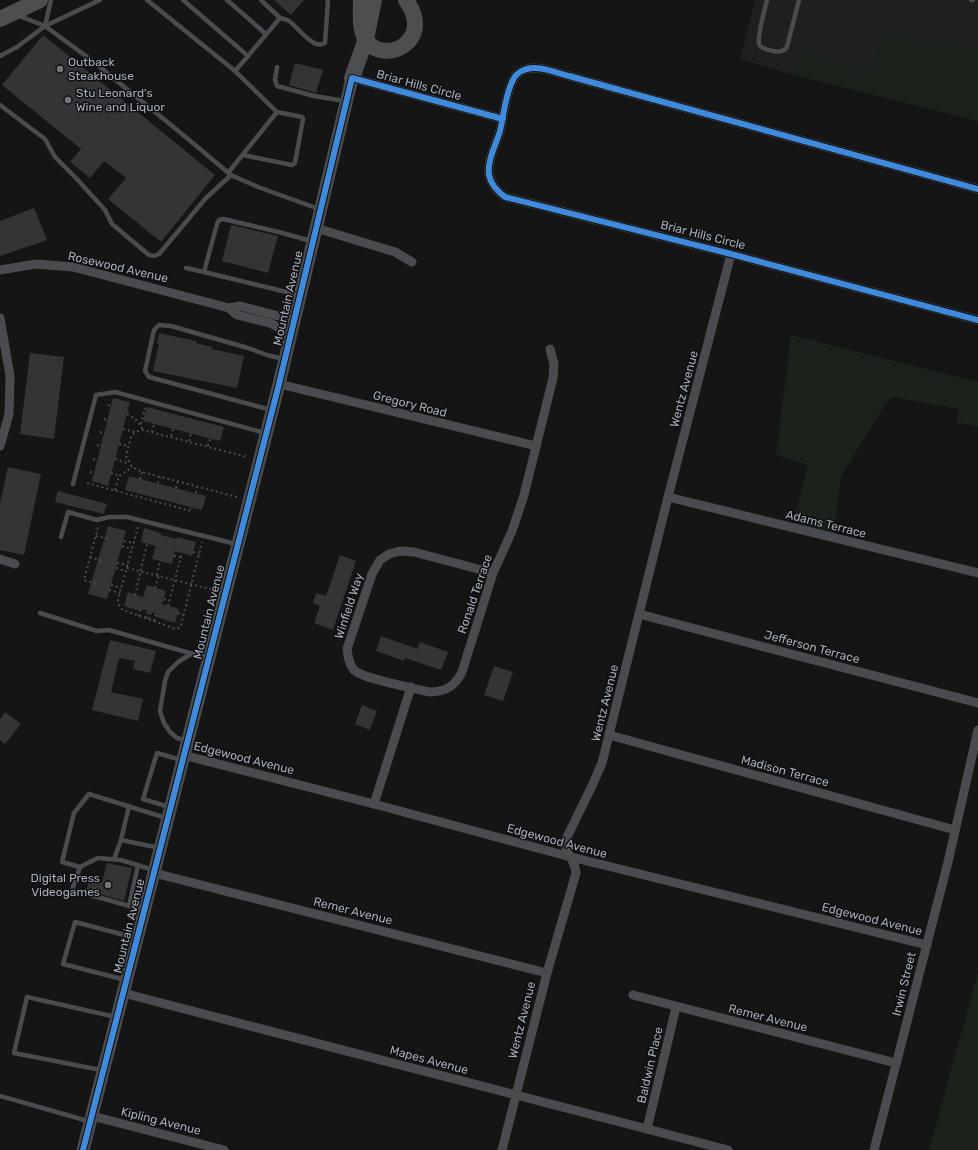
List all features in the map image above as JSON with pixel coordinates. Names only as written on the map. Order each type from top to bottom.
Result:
[{"type":"highway","points":[[6,16],[40,0]]},
{"type":"highway","points":[[352,78],[354,0]]},
{"type":"highway","points":[[360,0],[361,23],[366,39],[370,45],[376,49],[382,50],[395,49],[406,44],[413,34],[416,26],[414,14],[406,0]]},
{"type":"highway","points":[[352,78],[366,39],[374,0]]},
{"type":"street","name":"Briar Hills Circle","points":[[978,189],[532,68],[525,69],[519,73],[514,78],[510,87],[503,119],[489,166],[489,175],[492,184],[505,197],[731,254],[978,320]]},
{"type":"street","name":"Mountain Avenue","points":[[83,1150],[273,410],[352,78]]},
{"type":"street","name":"Briar Hills Circle","points":[[352,78],[503,119]]},
{"type":"street","points":[[316,228],[395,252],[412,262]]},
{"type":"street","name":"Wentz Avenue","points":[[502,1150],[547,973],[576,872],[576,867],[565,849],[565,840],[600,769],[731,254]]},
{"type":"street","name":"Rosewood Avenue","points":[[0,270],[36,264],[73,267],[229,308],[238,315],[270,324],[291,334]]},
{"type":"street","name":"Rosewood Avenue","points":[[229,308],[240,306],[294,320]]},
{"type":"street","points":[[0,318],[10,376],[9,414],[0,446]]},
{"type":"street","name":"Ronald Terrace","points":[[411,687],[430,692],[447,690],[458,680],[462,672],[493,572],[512,531],[524,495],[554,378],[554,364],[550,349]]},
{"type":"street","name":"Gregory Road","points":[[279,384],[536,446]]},
{"type":"street","name":"Adams Terrace","points":[[668,497],[978,573]]},
{"type":"street","name":"Winfield Way","points":[[411,687],[361,674],[350,664],[348,657],[347,649],[374,569],[380,560],[390,554],[407,550],[493,572]]},
{"type":"street","points":[[0,559],[15,564]]},
{"type":"street","name":"Jefferson Terrace","points":[[639,614],[978,703]]},
{"type":"street","points":[[374,804],[411,687]]},
{"type":"street","name":"Irwin Street","points":[[874,1150],[955,830],[978,730]]},
{"type":"street","name":"Madison Terrace","points":[[609,735],[955,830]]},
{"type":"street","name":"Edgewood Avenue","points":[[183,758],[374,804],[571,857],[926,945]]},
{"type":"street","name":"Remer Avenue","points":[[155,872],[547,973]]},
{"type":"street","name":"Mapes Avenue","points":[[125,986],[516,1095],[728,1150]]},
{"type":"street","name":"Remer Avenue","points":[[633,996],[896,1063]]},
{"type":"street","name":"Baldwin Place","points":[[647,1129],[676,1006]]},
{"type":"street","name":"Kipling Avenue","points":[[91,1119],[224,1150]]},
{"type":"lane","points":[[45,26],[51,0]]},
{"type":"lane","points":[[0,56],[17,47],[45,26],[100,0]]},
{"type":"lane","points":[[147,0],[235,71],[276,112],[302,117],[303,119],[295,163],[292,165],[243,155]]},
{"type":"lane","points":[[183,0],[248,56]]},
{"type":"lane","points":[[227,0],[266,34]]},
{"type":"lane","points":[[261,0],[280,18],[288,21],[313,43],[319,45],[325,43],[328,0]]},
{"type":"lane","points":[[768,0],[760,33],[759,44],[762,48],[779,52],[787,47],[799,0]]},
{"type":"lane","points":[[6,16],[45,26],[90,59],[229,174],[258,187],[320,210]]},
{"type":"lane","points":[[235,71],[280,18]]},
{"type":"lane","points":[[277,67],[275,80],[277,86],[314,96],[346,102]]},
{"type":"lane","points":[[0,105],[45,139],[55,157],[105,210],[112,224],[149,255],[154,256],[159,254],[206,198],[229,174],[276,112]]},
{"type":"lane","points":[[204,272],[219,220],[223,219],[313,241]]},
{"type":"lane","points":[[186,268],[300,295]]},
{"type":"lane","points":[[273,410],[149,377],[145,371],[154,330],[160,325],[171,326],[285,360]]},
{"type":"lane","points":[[73,484],[96,395],[115,392],[266,433]]},
{"type":"lane","points":[[61,537],[68,512],[98,520],[109,517],[127,517],[238,545]]},
{"type":"lane","points":[[40,613],[97,631],[109,630],[209,658]]},
{"type":"lane","points":[[187,741],[177,738],[170,732],[164,723],[160,711],[168,672],[178,662],[191,654]]},
{"type":"lane","points":[[169,813],[143,799],[157,753],[183,758]]},
{"type":"lane","points":[[155,872],[138,865],[114,859],[98,858],[80,866],[62,862],[74,813],[89,794],[129,806],[169,813]]},
{"type":"lane","points":[[114,859],[121,840],[129,806]]},
{"type":"lane","points":[[121,840],[160,848]]},
{"type":"lane","points":[[128,906],[138,865]]},
{"type":"lane","points":[[80,866],[72,890],[145,910]]},
{"type":"lane","points":[[125,986],[63,964],[75,922],[137,938]]},
{"type":"lane","points":[[103,1071],[14,1053],[27,997],[117,1017]]},
{"type":"lane","points":[[0,1096],[91,1119]]},
{"type":"path","points":[[143,430],[141,424],[146,401]]},
{"type":"path","points":[[126,414],[141,424]]},
{"type":"path","points":[[104,419],[108,420]]},
{"type":"path","points":[[152,432],[154,424]]},
{"type":"path","points":[[123,429],[135,432],[143,430],[171,436],[247,457]]},
{"type":"path","points":[[171,436],[173,429]]},
{"type":"path","points":[[100,432],[104,433]]},
{"type":"path","points":[[135,432],[130,437],[126,456],[132,467],[142,472],[237,497]]},
{"type":"path","points":[[189,441],[190,434]]},
{"type":"path","points":[[208,446],[210,439]]},
{"type":"path","points":[[119,444],[128,446]]},
{"type":"path","points":[[97,445],[101,446]]},
{"type":"path","points":[[93,459],[97,460]]},
{"type":"path","points":[[115,459],[129,464]]},
{"type":"path","points":[[115,491],[119,476],[132,467]]},
{"type":"path","points":[[90,472],[94,473]]},
{"type":"path","points":[[140,479],[142,472]]},
{"type":"path","points":[[111,473],[119,476]]},
{"type":"path","points":[[158,483],[160,477]]},
{"type":"path","points":[[176,488],[178,481]]},
{"type":"path","points":[[87,483],[115,491],[154,499],[191,511],[192,508]]},
{"type":"path","points":[[196,493],[197,486]]},
{"type":"path","points":[[96,584],[84,580],[98,529],[98,520]]},
{"type":"path","points":[[140,520],[118,604],[120,608],[132,614],[176,629],[179,628],[183,615],[204,536]]},
{"type":"path","points":[[96,536],[109,539]]},
{"type":"path","points":[[124,540],[134,543]]},
{"type":"path","points":[[135,594],[147,544]]},
{"type":"path","points":[[122,546],[132,549]]},
{"type":"path","points":[[194,552],[199,554]]},
{"type":"path","points":[[168,606],[182,553]]},
{"type":"path","points":[[174,556],[181,557]]},
{"type":"path","points":[[90,557],[102,561]]},
{"type":"path","points":[[156,588],[160,561]]},
{"type":"path","points":[[117,563],[127,568]]},
{"type":"path","points":[[116,568],[127,568],[141,571],[214,590]]},
{"type":"path","points":[[111,585],[121,588]]},
{"type":"path","points":[[109,590],[120,593]]},
{"type":"path","points":[[164,599],[170,601]]},
{"type":"path","points":[[132,614],[134,609]]},
{"type":"path","points":[[139,616],[141,609]]},
{"type":"path","points":[[145,618],[148,611]]},
{"type":"path","points":[[148,619],[151,612]]},
{"type":"path","points":[[178,613],[183,615]]},
{"type":"path","points":[[154,621],[156,614]]},
{"type":"path","points":[[167,626],[168,621]]},
{"type":"shaded area","points":[[755,0],[978,0],[978,48],[883,36],[873,70],[799,53],[794,75],[740,59]]},
{"type":"shaded area","points":[[883,36],[978,48],[978,121],[794,75],[799,53],[873,70]]},
{"type":"shaded area","points":[[791,335],[978,382],[978,427],[956,422],[959,409],[892,397],[882,409],[841,476],[833,541],[791,531],[808,465],[776,455]]},
{"type":"shaded area","points":[[978,972],[978,1150],[929,1150]]},
{"type":"building","points":[[274,0],[304,0],[291,15]]},
{"type":"building","points":[[43,35],[215,175],[161,242],[108,199],[126,178],[104,161],[90,178],[70,162],[81,149],[2,85]]},
{"type":"building","points":[[295,63],[323,70],[316,93],[289,85]]},
{"type":"building","points":[[34,208],[47,240],[0,256],[0,221]]},
{"type":"building","points":[[231,225],[278,236],[268,273],[222,261]]},
{"type":"building","points":[[159,333],[196,341],[196,343],[213,347],[212,349],[244,356],[237,388],[153,371],[159,344],[157,343]]},
{"type":"building","points":[[30,353],[64,357],[54,439],[20,434]]},
{"type":"building","points":[[113,398],[130,402],[108,486],[92,481]]},
{"type":"building","points":[[147,407],[224,427],[220,441],[143,421]]},
{"type":"building","points":[[8,467],[41,474],[24,555],[0,550],[0,503]]},
{"type":"building","points":[[129,476],[206,496],[202,510],[125,490]]},
{"type":"building","points":[[58,491],[107,504],[104,514],[55,502]]},
{"type":"building","points":[[108,526],[126,531],[107,599],[88,594]]},
{"type":"building","points":[[144,528],[161,533],[161,535],[196,542],[192,556],[175,551],[172,564],[152,559],[156,546],[141,542]]},
{"type":"building","points":[[340,555],[356,561],[333,630],[314,623],[320,606],[313,603],[316,593],[326,596]]},
{"type":"building","points":[[147,585],[166,591],[162,604],[179,609],[175,623],[156,617],[157,614],[124,606],[128,592],[143,597]]},
{"type":"building","points":[[381,636],[417,649],[420,642],[448,652],[441,670],[405,658],[404,661],[376,651]]},
{"type":"building","points":[[110,640],[156,651],[150,673],[133,669],[135,661],[119,658],[111,692],[143,699],[138,721],[92,710]]},
{"type":"building","points":[[494,666],[513,672],[503,701],[484,695]]},
{"type":"building","points":[[362,705],[377,711],[370,730],[355,724]]},
{"type":"building","points":[[5,712],[21,724],[5,744],[0,740],[0,719]]},
{"type":"building","name":"Digital Press Videogames","points":[[107,863],[132,868],[124,901],[89,891],[90,890],[87,889],[89,879],[102,882]]},
{"type":"cycle path","points":[[978,189],[541,68],[529,68],[524,70],[515,77],[510,86],[506,98],[500,131],[489,164],[490,179],[497,190],[505,197],[731,254],[978,320]]},
{"type":"cycle path","points":[[83,1150],[279,384],[352,78],[503,119]]},
{"type":"place","name":"Outback Steakhouse","points":[[60,69]]},
{"type":"place","name":"Stu Leonard's Wine and Liquor","points":[[68,100]]},
{"type":"place","name":"Digital Press Videogames","points":[[108,885]]}]
